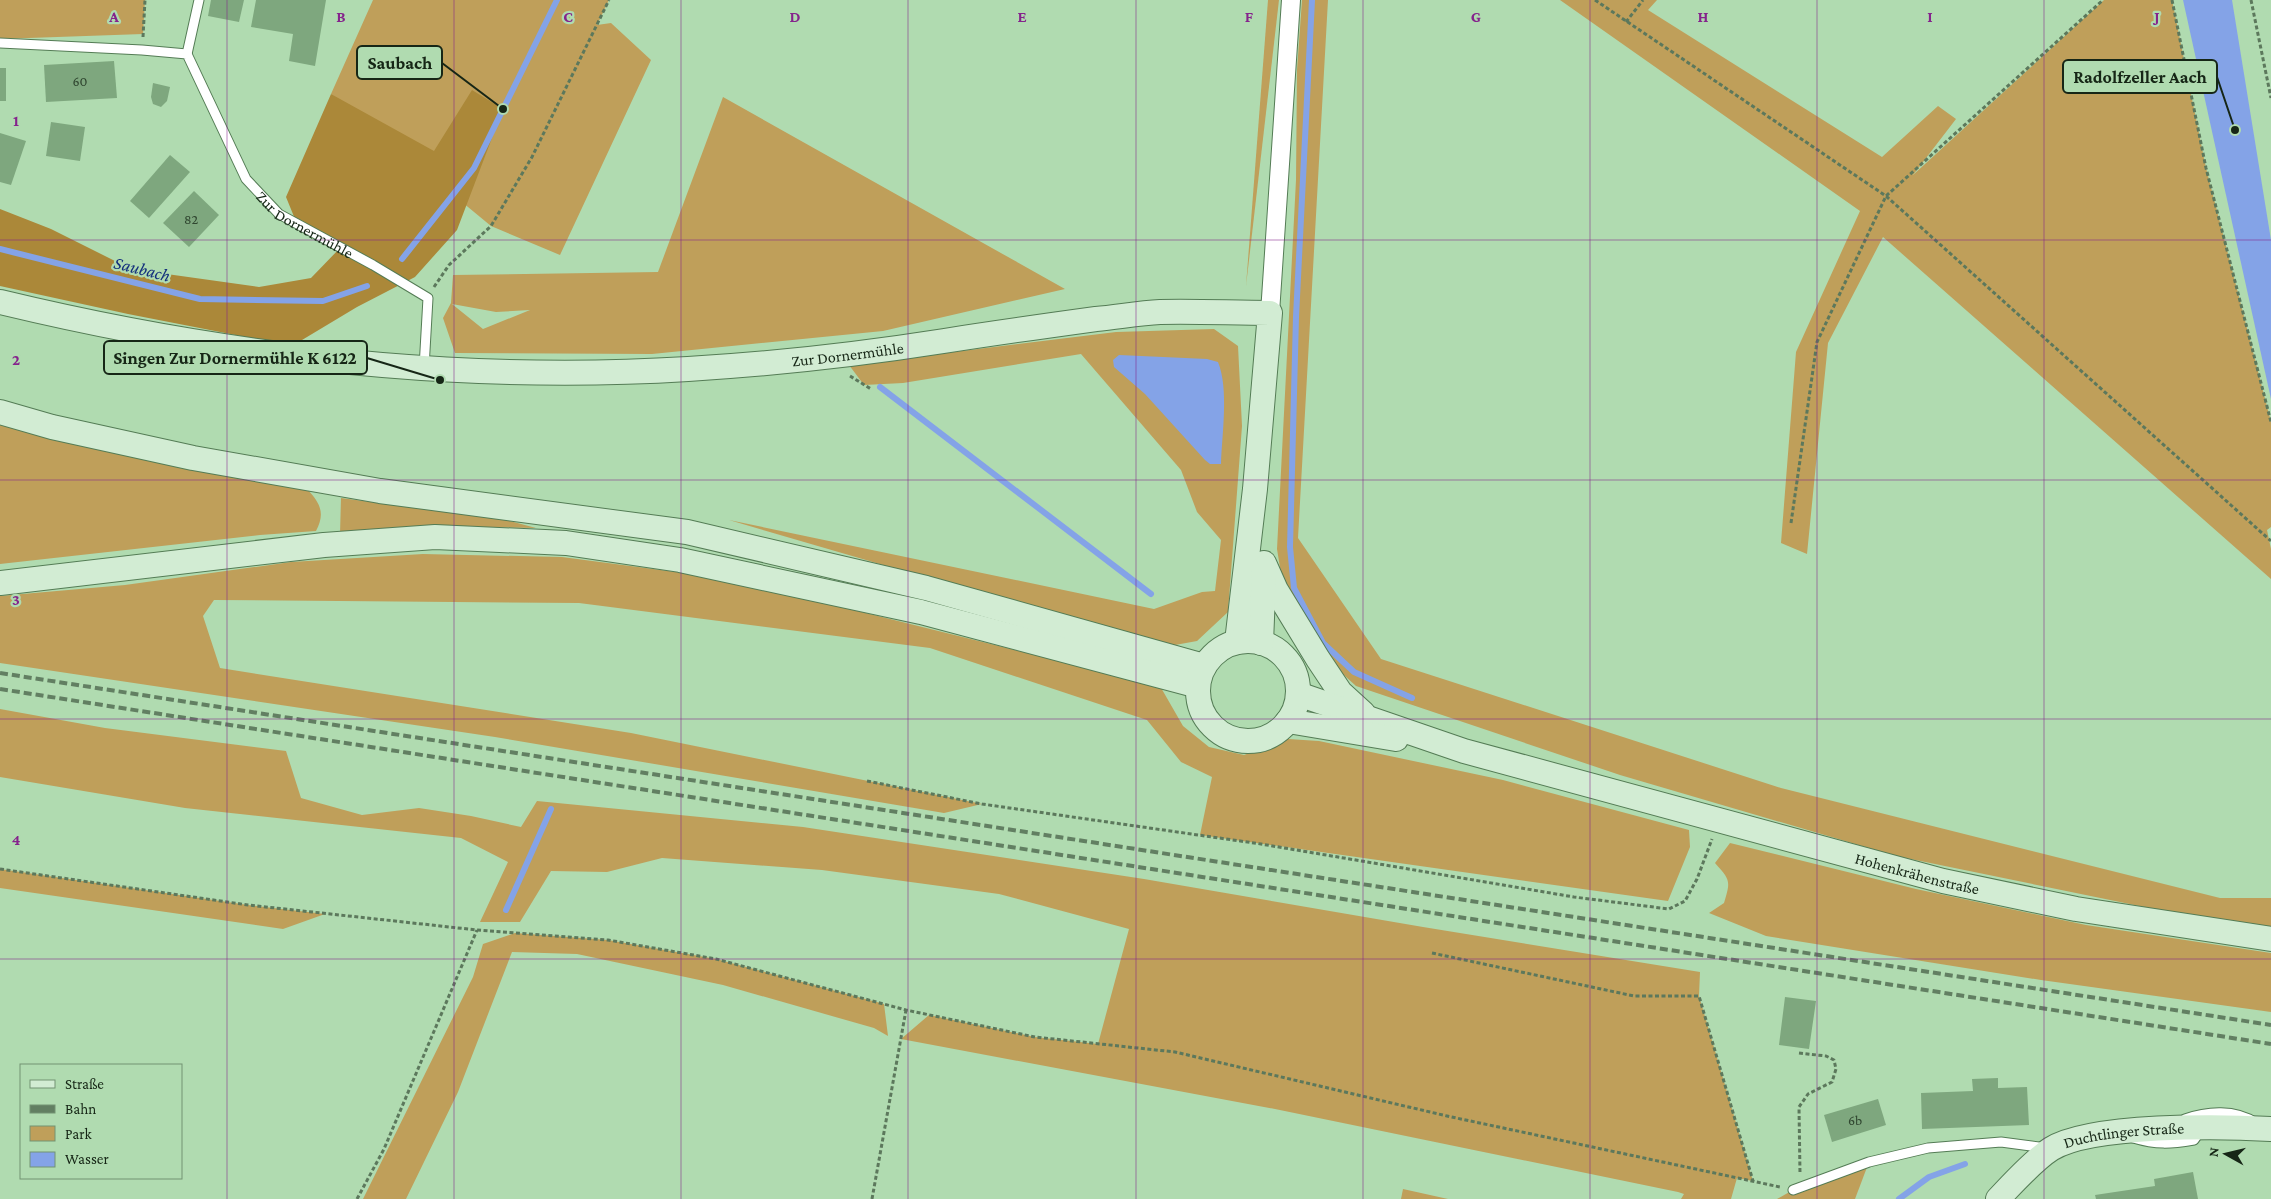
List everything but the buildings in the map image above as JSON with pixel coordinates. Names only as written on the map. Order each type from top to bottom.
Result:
[{"type":"main road","name":"Zur Dornermühle","points":[[0,302],[71,319],[176,338],[310,358],[424,368],[501,372],[688,369],[884,350],[1029,328],[1158,312],[1270,313]]},
{"type":"main road","points":[[1237,642],[1255,489],[1270,313]]},
{"type":"main road","points":[[0,412],[52,427],[212,462],[380,491],[687,532],[926,588],[1201,676]]},
{"type":"main road","points":[[1255,489],[1264,564],[1261,643]]},
{"type":"main road","points":[[0,583],[324,546],[416,539],[435,538],[566,543],[680,560],[1201,676]]},
{"type":"main road","points":[[1264,564],[1276,590],[1340,692],[1368,718]]},
{"type":"main road","points":[[1249,641],[1272,647],[1289,662],[1294,672],[1298,694],[1295,709],[1288,722],[1280,730],[1259,741],[1235,740],[1224,736],[1206,720],[1201,710],[1201,676],[1218,651],[1237,642],[1249,641]]},
{"type":"main road","points":[[1298,694],[1464,751]]},
{"type":"main road","points":[[1288,722],[1464,751]]},
{"type":"main road","name":"Hohenkrähenstraße","points":[[1464,751],[1571,778],[1944,881],[2076,908],[2271,938]]},
{"type":"main road","name":"Duchtlinger Straße","points":[[1998,1199],[2051,1149],[2084,1137],[2116,1133],[2202,1128],[2239,1127],[2268,1129]]},
{"type":"street","points":[[1270,313],[1291,0]]},
{"type":"lane","points":[[0,42],[187,54],[199,0]]},
{"type":"lane","name":"Zur Dornermühle","points":[[187,54],[246,179],[279,214],[373,265],[428,298]]},
{"type":"lane","points":[[424,368],[428,298]]},
{"type":"lane","points":[[2168,1130],[2179,1122],[2200,1114],[2226,1113],[2245,1116],[2268,1129]]},
{"type":"lane","points":[[2116,1133],[2153,1144],[2161,1144],[2194,1140],[2202,1128]]},
{"type":"lane","points":[[1796,1188],[1869,1162],[1928,1148],[2001,1142],[2051,1149]]},
{"type":"path","points":[[142,50],[145,0]]},
{"type":"path","points":[[428,298],[449,265],[491,226],[532,157],[609,0]]},
{"type":"path","points":[[1595,0],[1886,196],[2271,540]]},
{"type":"path","points":[[1626,22],[1643,0]]},
{"type":"path","points":[[1791,523],[1817,342],[1886,196],[2103,0]]},
{"type":"path","points":[[2172,0],[2206,168],[2271,422]]},
{"type":"path","points":[[2251,0],[2271,98]]},
{"type":"path","points":[[867,781],[982,804],[1261,844],[1574,897],[1669,909],[1685,901],[1697,879],[1719,820]]},
{"type":"path","points":[[0,868],[248,905],[477,930],[608,940],[716,959],[906,1010],[1035,1037],[1175,1052],[1447,1116],[1753,1181],[1796,1188],[1799,1107],[1808,1094],[1832,1082],[1836,1069],[1834,1060],[1826,1056],[1799,1053]]},
{"type":"path","points":[[357,1199],[384,1149],[477,930]]},
{"type":"path","points":[[1432,953],[1634,996],[1699,996],[1753,1181]]},
{"type":"path","points":[[872,1199],[906,1010]]},
{"type":"green space","points":[[0,0],[145,0],[143,34],[0,39]]},
{"type":"green space","points":[[373,0],[609,0],[597,25],[611,23],[651,60],[560,255],[491,226],[331,94]]},
{"type":"green space","points":[[1268,0],[1279,0],[1246,286]]},
{"type":"green space","points":[[1302,0],[1328,0],[1298,538],[1381,659],[1781,788],[2220,898],[2271,898],[2271,928],[2242,927],[1896,856],[1620,775],[1356,686],[1324,657],[1282,580],[1277,549],[1296,180],[1297,70]]},
{"type":"green space","points":[[1560,0],[1657,0],[1648,10],[1882,157],[1938,106],[1956,119],[1913,175],[2104,0],[2172,0],[2206,168],[2271,422],[2271,527],[2267,530],[2271,549],[2271,579],[1883,237],[1828,343],[1807,554],[1781,543],[1796,352],[1860,211]]},
{"type":"green space","points":[[723,97],[1065,289],[883,331],[652,354],[455,353],[443,318],[451,303],[453,275],[658,272]],"holes":[[[452,304],[496,312],[530,310],[483,329]]]},
{"type":"green space","points":[[1214,329],[1238,346],[1242,426],[1228,612],[1197,641],[1164,647],[729,520],[1154,609],[1202,592],[1215,591],[1221,540],[1197,512],[1181,470],[1081,354],[903,383],[864,385],[849,365],[1116,332]]},
{"type":"green space","points":[[0,425],[180,468],[308,490],[319,505],[321,514],[319,525],[316,531],[260,535],[0,564]]},
{"type":"green space","points":[[341,498],[506,520],[536,528],[437,526],[340,534]]},
{"type":"green space","points":[[423,554],[562,557],[729,579],[1160,686],[1183,726],[1209,747],[1244,755],[1288,739],[1319,741],[1503,780],[1689,830],[1690,847],[1668,901],[1200,835],[1212,777],[1181,762],[1147,720],[930,648],[579,603],[214,600],[203,616],[220,668],[631,733],[982,804],[944,813],[495,737],[0,663],[0,596],[125,585],[291,562]]},
{"type":"green space","points":[[0,709],[105,728],[286,751],[301,798],[362,815],[419,808],[471,816],[521,827],[537,801],[803,827],[1144,879],[1700,972],[1699,996],[1753,1181],[1737,1178],[1731,1199],[1681,1199],[1684,1194],[1678,1192],[1275,1109],[901,1039],[929,1015],[1035,1037],[1098,1044],[1129,929],[999,894],[822,870],[662,858],[607,872],[551,871],[520,922],[480,922],[508,862],[461,838],[185,808],[0,777]]},
{"type":"green space","points":[[1730,843],[1916,889],[2086,925],[2271,953],[2271,1012],[2041,980],[1766,936],[1709,913],[1724,903],[1728,881],[1715,863]]},
{"type":"green space","points":[[0,869],[248,905],[325,914],[283,929],[0,888]]},
{"type":"green space","points":[[515,933],[608,940],[716,959],[884,1004],[888,1036],[874,1028],[723,985],[577,954],[512,952],[458,1092],[406,1199],[363,1199],[473,977],[483,944]]},
{"type":"green space","points":[[1869,1162],[1855,1199],[1777,1199],[1793,1190]]},
{"type":"green space","points":[[1403,1189],[1448,1199],[1401,1199]]},
{"type":"shaded area","points":[[472,90],[503,109],[457,230],[415,277],[357,307],[292,346],[128,314],[0,286],[0,209],[51,229],[131,269],[259,287],[311,278],[340,248],[297,224],[286,197],[331,94],[434,151]]},
{"type":"water","points":[[2183,0],[2232,0],[2271,240],[2271,399]]},
{"type":"water","points":[[1119,355],[1207,359],[1218,362],[1224,398],[1221,464],[1210,464],[1205,460],[1145,394],[1114,367],[1113,360]]},
{"type":"waterway","name":"Saubach","points":[[402,259],[474,168],[557,0]]},
{"type":"waterway","points":[[1312,0],[1296,317],[1290,547],[1294,588],[1323,643],[1354,672],[1412,698]]},
{"type":"waterway","name":"Saubach","points":[[0,249],[200,299],[323,301],[367,286]]},
{"type":"waterway","points":[[880,387],[1151,594]]},
{"type":"waterway","points":[[506,910],[551,809]]},
{"type":"waterway","points":[[1899,1199],[1929,1177],[1965,1164]]},
{"type":"railway","points":[[0,673],[2271,1025]]},
{"type":"railway","points":[[0,689],[2271,1044]]},
{"type":"place","name":"Saubach","points":[[503,109]]},
{"type":"place","name":"Radolfzeller Aach","points":[[2235,130]]},
{"type":"place","name":"Singen Zur Dornermühle K 6122","points":[[440,380]]}]
